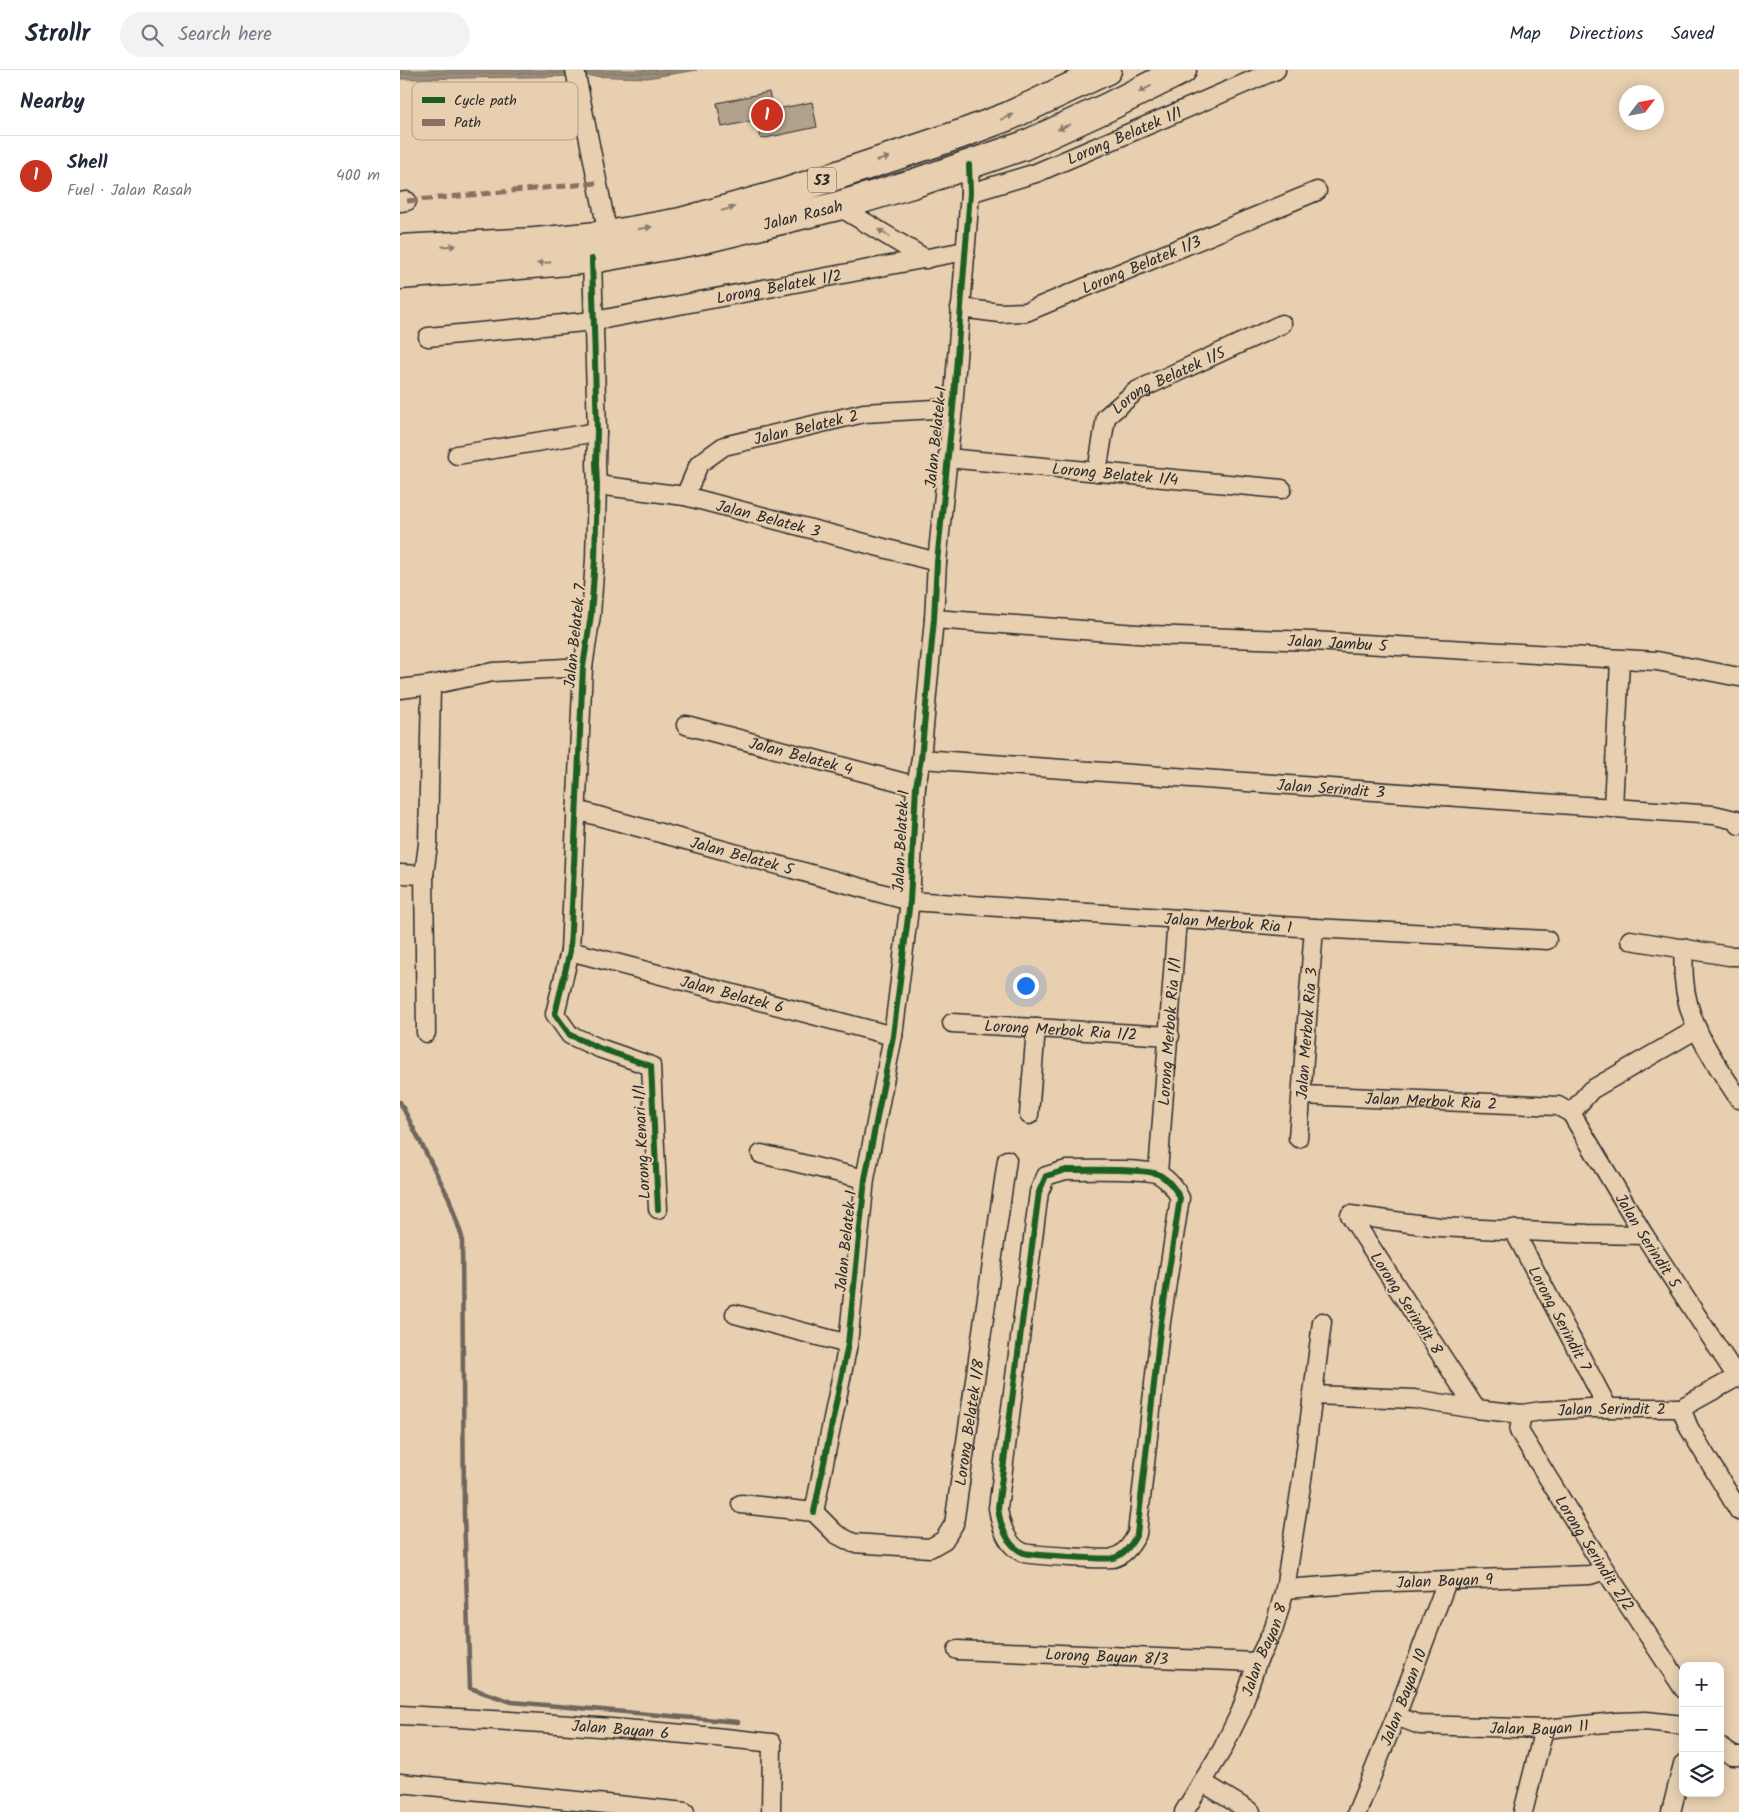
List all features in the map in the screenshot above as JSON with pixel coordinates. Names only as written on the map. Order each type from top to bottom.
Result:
[{"type":"highway","name":"Jalan Rasah","points":[[400,249],[535,242],[608,235],[681,222],[781,194],[961,134],[1009,116],[1107,70]]},
{"type":"highway","name":"Jalan Rasah","points":[[400,275],[592,259],[704,239],[838,206],[970,165],[1023,146],[1182,70]]},
{"type":"highway","points":[[961,134],[970,165]]},
{"type":"street","name":"Lorong Belatek 1/1","points":[[970,193],[1036,174],[1276,70]]},
{"type":"street","points":[[578,88],[608,235]]},
{"type":"street","name":"Jalan Belatek 1","points":[[814,1512],[848,1344],[865,1179],[893,1036],[910,901],[916,786],[921,759],[934,619],[937,562],[953,408],[970,193],[970,165]]},
{"type":"street","name":"Lorong Belatek 1/3","points":[[960,308],[1000,313],[1026,312],[1317,191]]},
{"type":"street","points":[[838,206],[926,259]]},
{"type":"street","name":"Lorong Belatek 1/2","points":[[428,337],[594,322],[965,251]]},
{"type":"street","name":"Jalan Belatek 7","points":[[555,1014],[570,950],[583,667],[591,615],[597,485],[592,259]]},
{"type":"street","name":"Lorong Belatek 1/5","points":[[1097,472],[1106,417],[1136,391],[1282,324]]},
{"type":"street","name":"Jalan Belatek 2","points":[[685,496],[699,464],[724,446],[864,413],[953,408]]},
{"type":"street","points":[[456,455],[597,432]]},
{"type":"street","name":"Lorong Belatek 1/4","points":[[947,458],[1282,489]]},
{"type":"street","name":"Jalan Belatek 3","points":[[597,485],[685,496],[937,562]]},
{"type":"street","name":"Jalan Jambu 5","points":[[934,619],[1151,635],[1312,641],[1657,661],[1739,677]]},
{"type":"street","points":[[1613,808],[1620,660]]},
{"type":"street","points":[[400,689],[431,685],[493,672],[583,667]]},
{"type":"street","points":[[426,1032],[424,875],[428,844],[431,685]]},
{"type":"street","name":"Jalan Belatek 4","points":[[686,725],[916,786]]},
{"type":"street","name":"Jalan Serindit 3","points":[[921,759],[1714,815],[1735,820],[1739,825]]},
{"type":"street","name":"Jalan Belatek 5","points":[[576,810],[910,901]]},
{"type":"street","points":[[400,874],[424,875]]},
{"type":"street","name":"Jalan Merbok Ria 1","points":[[910,901],[1314,928],[1547,940]]},
{"type":"street","name":"Lorong Merbok Ria 1/1","points":[[1158,1174],[1178,918]]},
{"type":"street","name":"Jalan Merbok Ria 3","points":[[1298,1138],[1314,928]]},
{"type":"street","points":[[1630,940],[1739,956]]},
{"type":"street","points":[[1684,948],[1684,980],[1688,1006],[1696,1029],[1739,1099]]},
{"type":"street","name":"Jalan Belatek 6","points":[[570,950],[893,1036]]},
{"type":"street","name":"Lorong Kenari 1/1","points":[[555,1014],[570,1035],[598,1048],[651,1066],[658,1209]]},
{"type":"street","name":"Lorong Merbok Ria 1/2","points":[[952,1023],[1170,1036]]},
{"type":"street","points":[[1029,1115],[1036,1028]]},
{"type":"street","points":[[1565,1110],[1591,1090],[1696,1029]]},
{"type":"street","name":"Jalan Merbok Ria 2","points":[[1302,1095],[1565,1110]]},
{"type":"street","name":"Jalan Serindit 5","points":[[1565,1110],[1644,1235],[1738,1376]]},
{"type":"street","points":[[761,1154],[865,1179]]},
{"type":"street","name":"Lorong Belatek 1/8","points":[[814,1512],[836,1534],[853,1543],[930,1548],[944,1540],[954,1524],[1007,1160]]},
{"type":"street","points":[[1066,1170],[1129,1171],[1158,1174],[1173,1185],[1180,1198],[1162,1322],[1137,1534],[1127,1550],[1112,1559],[1024,1552],[1012,1543],[1004,1532],[998,1508],[1039,1192],[1046,1176],[1066,1170]]},
{"type":"street","name":"Lorong Serindit 8","points":[[1476,1409],[1350,1215],[1439,1226],[1514,1229]]},
{"type":"street","points":[[1514,1229],[1588,1234],[1644,1235]]},
{"type":"street","name":"Lorong Serindit 7","points":[[1514,1229],[1608,1408]]},
{"type":"street","points":[[735,1314],[848,1344]]},
{"type":"street","name":"Jalan Bayan 8","points":[[1184,1812],[1222,1750],[1240,1710],[1257,1662],[1274,1628],[1285,1589],[1303,1473],[1322,1322]]},
{"type":"street","name":"Jalan Serindit 2","points":[[1476,1409],[1522,1414],[1541,1411],[1608,1408],[1681,1408],[1738,1376]]},
{"type":"street","points":[[1313,1394],[1360,1398],[1414,1399],[1476,1409]]},
{"type":"street","points":[[1681,1408],[1689,1428],[1739,1511]]},
{"type":"street","name":"Lorong Serindit 2/2","points":[[1522,1414],[1519,1431],[1605,1570],[1679,1682]]},
{"type":"street","points":[[741,1504],[814,1512]]},
{"type":"street","name":"Jalan Bayan 9","points":[[1285,1589],[1590,1575],[1605,1570]]},
{"type":"street","name":"Jalan Bayan 10","points":[[1357,1812],[1447,1581]]},
{"type":"street","name":"Lorong Bayan 8/3","points":[[957,1650],[1257,1662]]},
{"type":"street","name":"Jalan Bayan 6","points":[[400,1715],[546,1722],[680,1732],[772,1743],[771,1812]]},
{"type":"street","name":"Jalan Bayan 11","points":[[1396,1716],[1420,1725],[1544,1729],[1646,1721],[1679,1725]]},
{"type":"street","points":[[1523,1812],[1544,1729]]},
{"type":"street","points":[[1724,1750],[1733,1756],[1739,1756]]},
{"type":"street","points":[[1670,1812],[1679,1779]]},
{"type":"street","points":[[1202,1782],[1252,1812]]},
{"type":"street","points":[[400,1783],[685,1812]]},
{"type":"shaded area","points":[[400,70],[697,70],[647,78],[584,76],[400,79]]},
{"type":"building","points":[[769,92],[773,110],[812,102],[817,127],[761,139],[757,120],[722,127],[717,103]]},
{"type":"waterway","points":[[400,1102],[449,1198],[462,1237],[464,1515],[470,1688],[512,1702],[738,1722]]},
{"type":"marked path","points":[[407,201],[597,183]]},
{"type":"cycle path","points":[[814,1512],[848,1344],[865,1179],[893,1036],[910,901],[916,786],[921,759],[934,619],[937,562],[953,408],[970,193],[969,165]]},
{"type":"cycle path","points":[[592,259],[597,432],[595,559],[591,615],[583,667],[570,951],[555,1014],[570,1035],[599,1048],[651,1066],[658,1209]]},
{"type":"cycle path","points":[[1066,1170],[1115,1170],[1154,1173],[1169,1182],[1180,1198],[1161,1322],[1137,1534],[1125,1552],[1113,1558],[1024,1553],[1013,1546],[1005,1534],[998,1508],[1039,1192],[1046,1176],[1066,1170]]},
{"type":"place","name":"Shell","points":[[767,115]]}]
